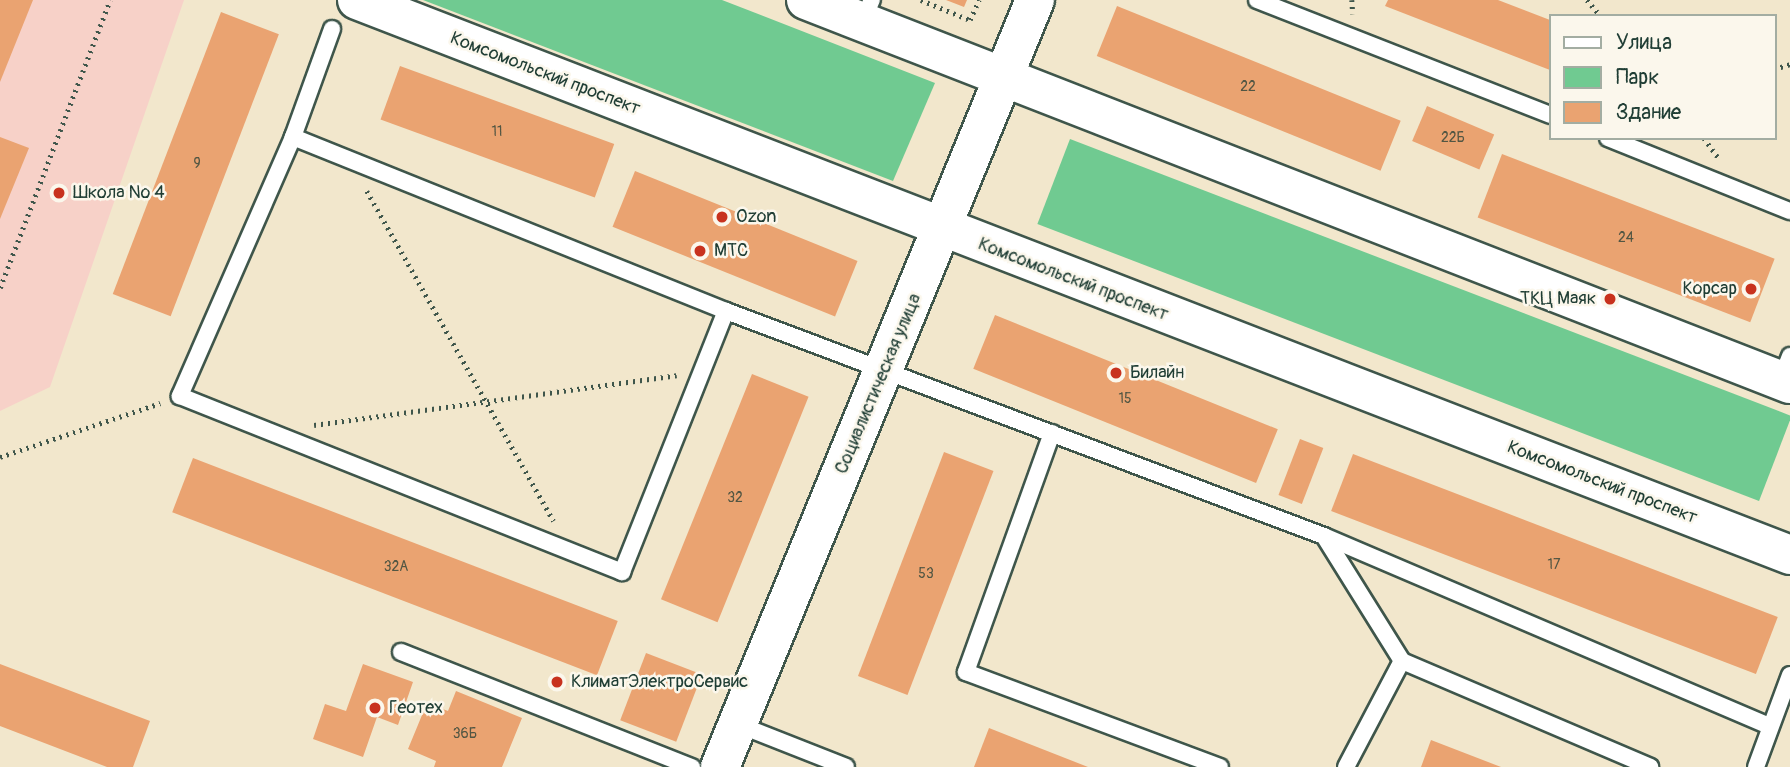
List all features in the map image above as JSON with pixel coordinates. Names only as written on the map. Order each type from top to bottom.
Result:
[{"type":"main road","name":"Комсомольский проспект","points":[[357,0],[944,230],[1790,555]]},
{"type":"main road","points":[[806,0],[867,11],[1006,79],[1787,374]]},
{"type":"main road","name":"Социалистическая улица","points":[[720,767],[944,230],[1035,0]]},
{"type":"lane","points":[[1257,0],[1548,115]]},
{"type":"lane","points":[[332,29],[293,137],[180,396],[622,572],[726,311]]},
{"type":"lane","points":[[293,137],[726,311],[886,368],[1324,536],[1770,726]]},
{"type":"lane","points":[[1613,140],[1790,211]]},
{"type":"lane","points":[[1052,433],[966,672],[1220,767]]},
{"type":"lane","points":[[1324,536],[1402,662],[1650,767]]},
{"type":"lane","points":[[401,652],[692,767]]},
{"type":"lane","points":[[1346,767],[1402,662]]},
{"type":"lane","points":[[1756,767],[1790,675]]},
{"type":"lane","points":[[737,724],[846,767]]},
{"type":"path","points":[[0,288],[110,0]]},
{"type":"path","points":[[921,0],[970,20],[979,0]]},
{"type":"path","points":[[1587,0],[1599,14]]},
{"type":"path","points":[[351,162],[490,401],[571,553]]},
{"type":"path","points":[[272,431],[702,372]]},
{"type":"path","points":[[0,457],[180,396]]},
{"type":"shaded area","name":"Школа № 4","points":[[0,0],[184,0],[50,387],[0,411]]},
{"type":"green space","points":[[423,0],[722,0],[935,83],[893,181]]},
{"type":"green space","points":[[1070,139],[1790,415],[1759,501],[1037,224]]},
{"type":"building","points":[[0,0],[33,0],[0,82]]},
{"type":"building","points":[[946,0],[967,0],[964,7]]},
{"type":"building","points":[[1388,0],[1498,0],[1548,19],[1548,69],[1385,6]]},
{"type":"building","points":[[1117,6],[1401,121],[1380,171],[1097,56]]},
{"type":"building","points":[[221,12],[279,34],[171,316],[113,294]]},
{"type":"building","points":[[400,66],[614,144],[595,198],[381,120]]},
{"type":"building","points":[[1427,106],[1494,135],[1479,170],[1412,141]]},
{"type":"building","points":[[0,137],[29,148],[0,219]]},
{"type":"building","points":[[1502,154],[1775,259],[1750,322],[1478,217]]},
{"type":"building","points":[[635,171],[858,261],[835,317],[613,227]]},
{"type":"building","points":[[995,315],[1278,429],[1256,483],[973,369]]},
{"type":"building","points":[[752,374],[809,397],[718,622],[661,599]]},
{"type":"building","points":[[1300,439],[1323,448],[1302,504],[1278,495]]},
{"type":"building","points":[[944,452],[993,471],[907,695],[858,676]]},
{"type":"building","points":[[1353,454],[1778,617],[1756,674],[1331,511]]},
{"type":"building","points":[[193,458],[618,621],[597,675],[172,512]]},
{"type":"building","points":[[646,653],[702,675],[676,742],[620,720]]},
{"type":"building","points":[[0,664],[150,721],[133,767],[107,767],[0,726]]},
{"type":"building","name":"Геотех","points":[[363,664],[413,682],[398,725],[377,717],[363,757],[313,739],[325,704],[346,711]]},
{"type":"building","points":[[456,691],[522,718],[502,767],[434,767],[436,761],[408,749],[427,703],[448,711]]},
{"type":"building","points":[[989,728],[1088,767],[974,767]]},
{"type":"building","points":[[1431,740],[1501,767],[1421,767]]},
{"type":"place","name":"Школа № 4","points":[[59,193]]},
{"type":"place","name":"Ozon","points":[[722,217]]},
{"type":"place","name":"МТС","points":[[700,251]]},
{"type":"place","name":"Корсар","points":[[1751,289]]},
{"type":"place","name":"ТКЦ Маяк","points":[[1610,299]]},
{"type":"place","name":"Билайн","points":[[1116,373]]},
{"type":"place","name":"КлиматЭлектроСервис","points":[[557,682]]},
{"type":"place","name":"Геотех","points":[[375,708]]}]
